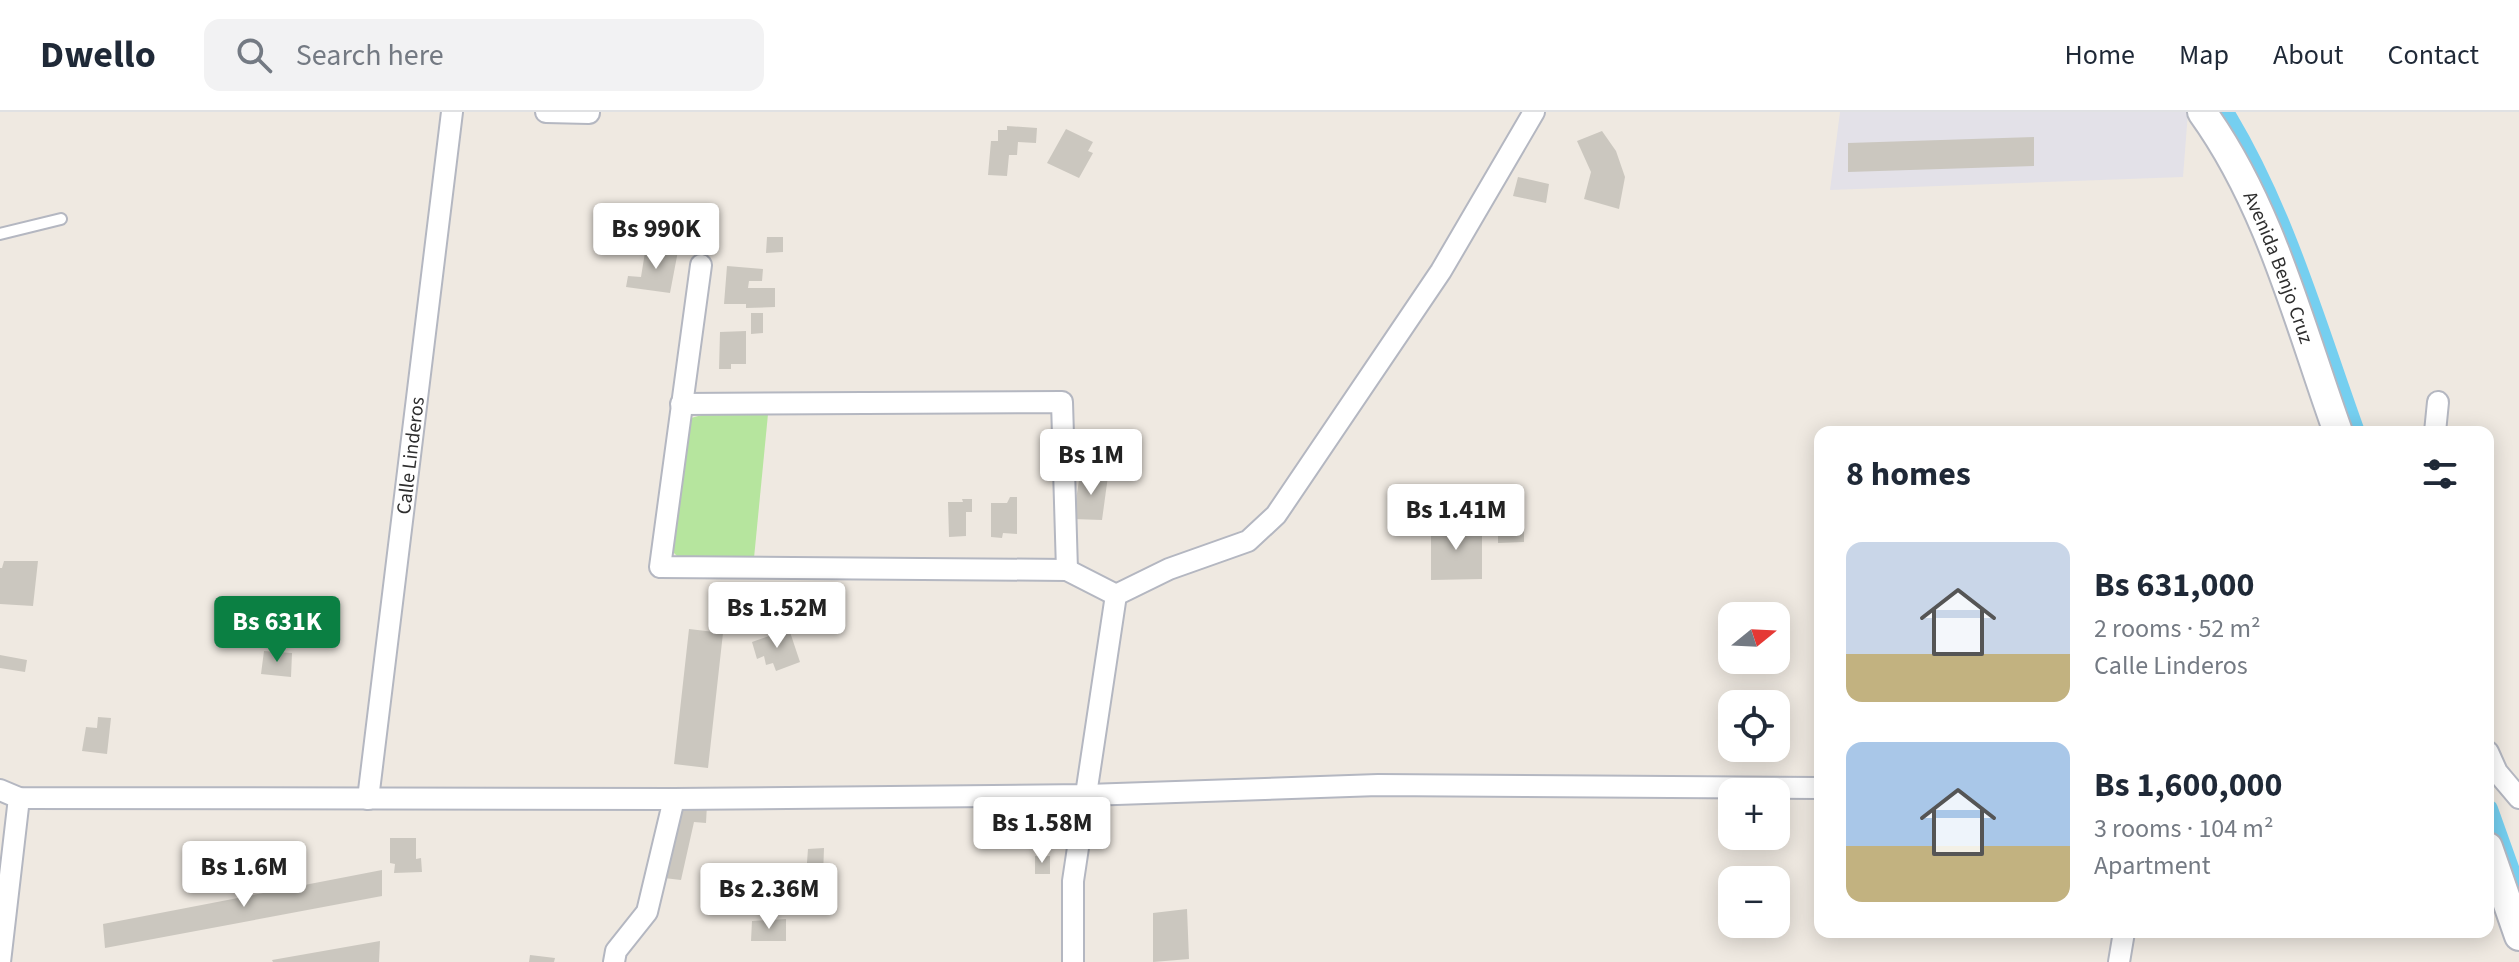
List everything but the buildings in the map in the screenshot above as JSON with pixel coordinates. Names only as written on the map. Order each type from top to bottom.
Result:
[{"type":"street","name":"Calle Linderos","points":[[368,799],[452,112]]},
{"type":"street","points":[[546,112],[589,113]]},
{"type":"street","points":[[1116,595],[1169,569],[1248,541],[1276,515],[1441,271],[1534,112]]},
{"type":"street","name":"Avenida Benjo Cruz","points":[[2202,112],[2247,188],[2280,265],[2336,426]]},
{"type":"street","points":[[701,265],[660,567],[1067,570],[1116,595]]},
{"type":"street","points":[[681,404],[1062,402],[1067,570]]},
{"type":"street","points":[[2436,426],[2438,402]]},
{"type":"street","points":[[1073,962],[1073,881],[1116,595]]},
{"type":"street","points":[[2494,765],[2519,796]]},
{"type":"street","points":[[0,962],[9,794],[674,799],[1087,795],[1378,785],[1814,788]]},
{"type":"street","points":[[614,962],[616,951],[647,912],[674,799]]},
{"type":"street","points":[[2494,864],[2519,936]]},
{"type":"street","points":[[2119,962],[2123,938]]},
{"type":"lane","points":[[0,234],[61,219]]},
{"type":"shaded area","points":[[1840,112],[2188,112],[2183,177],[1830,190]]},
{"type":"green space","points":[[768,414],[754,558],[678,557],[671,550],[686,428],[691,418],[702,415]]},
{"type":"waterway","points":[[2225,112],[2283,228],[2354,426]]},
{"type":"waterway","points":[[2494,823],[2519,893]]}]
